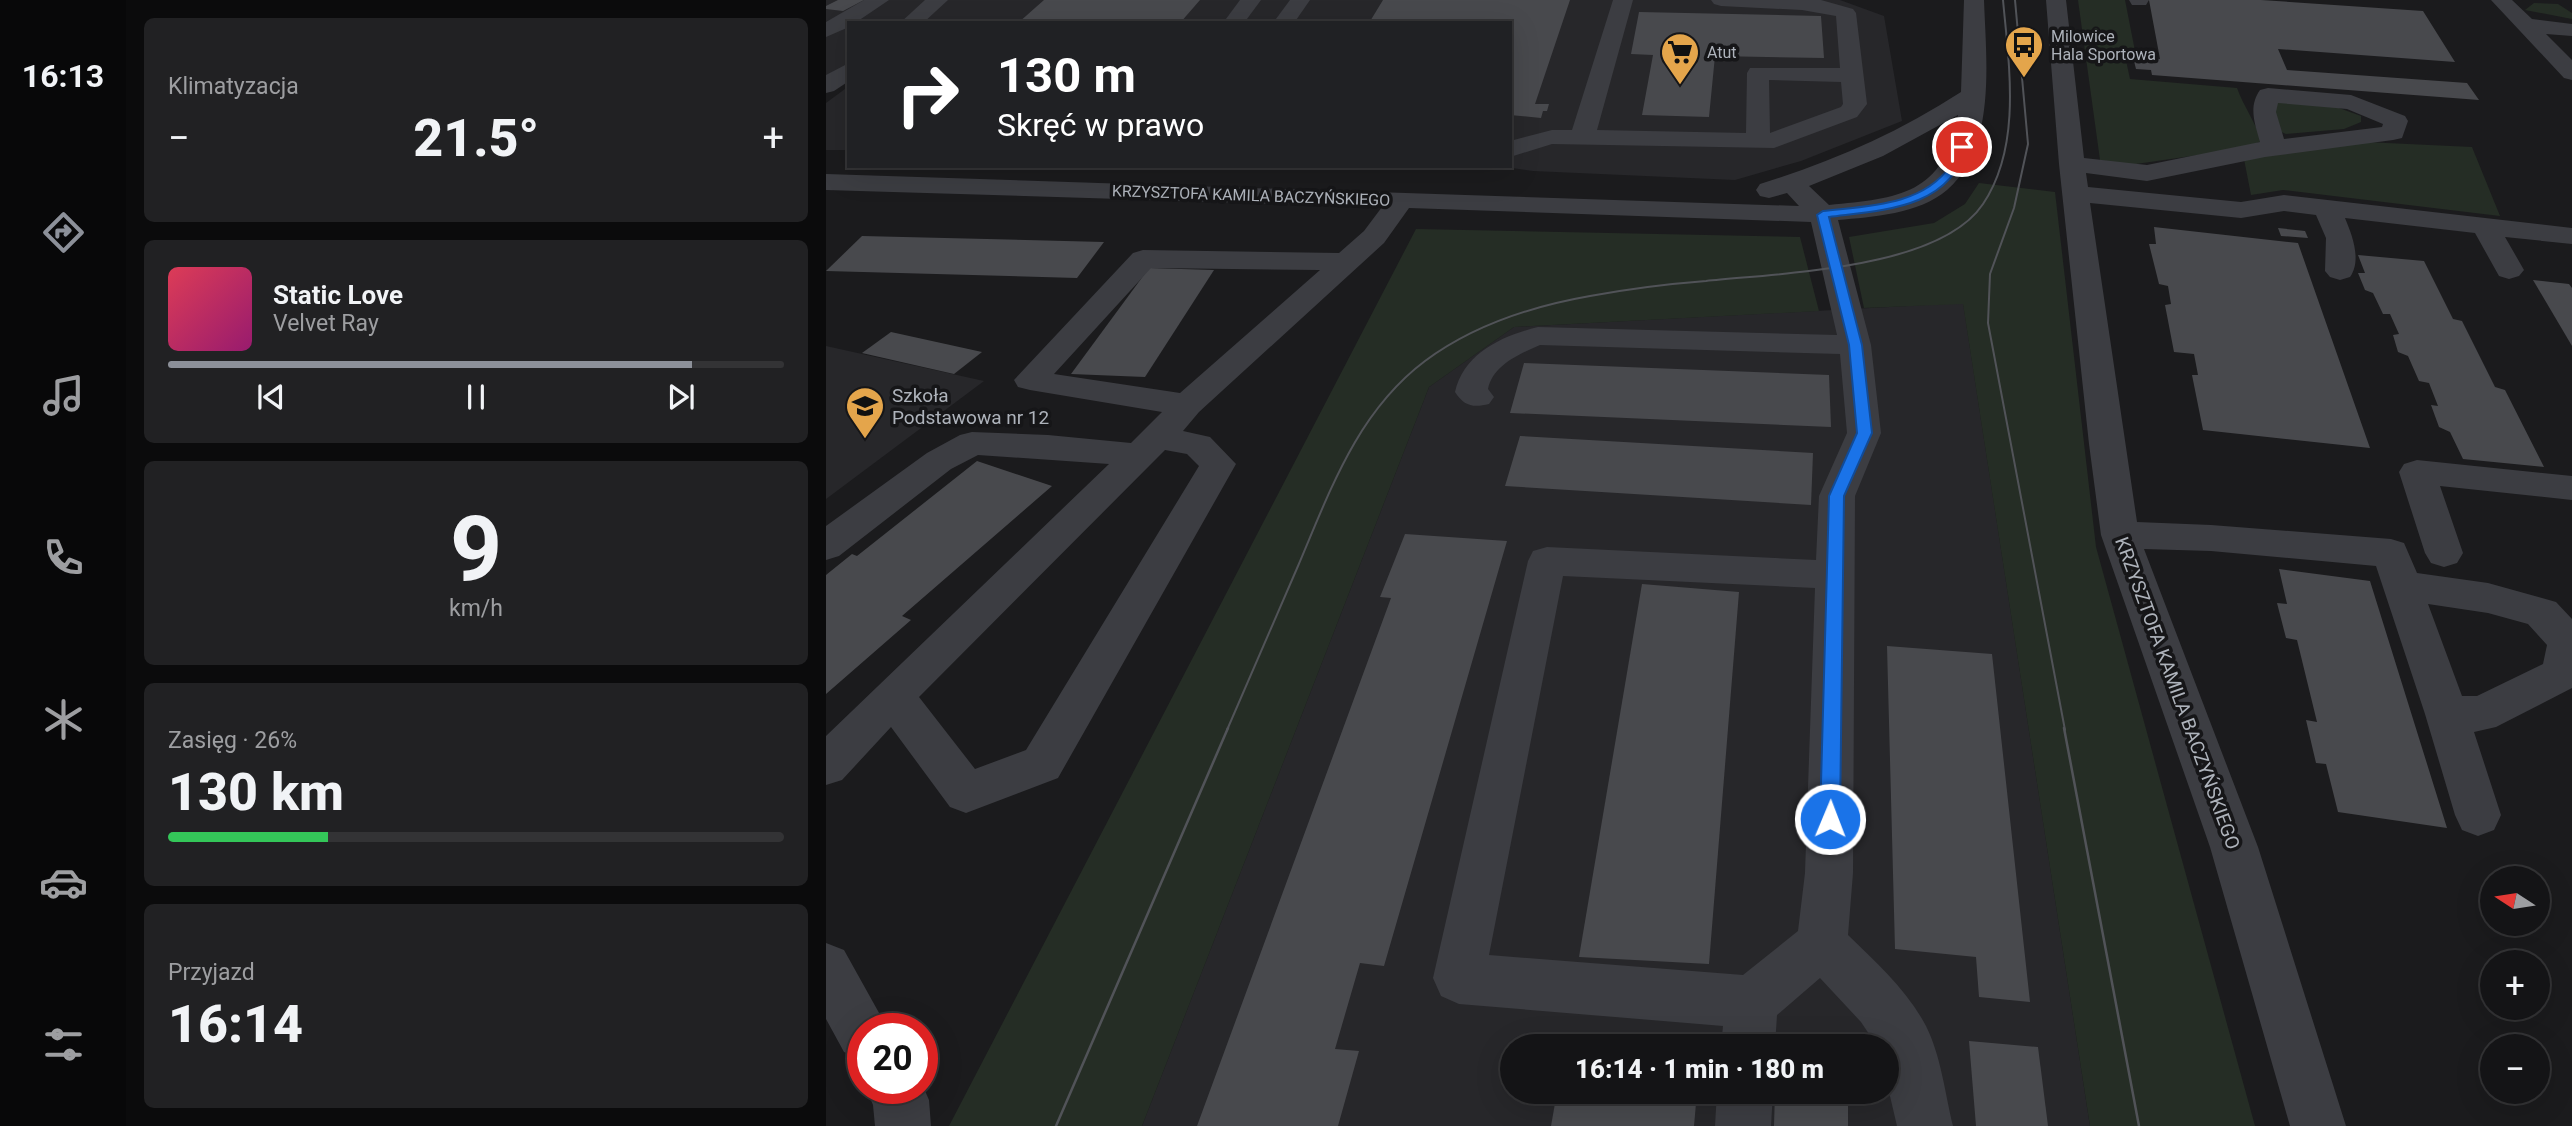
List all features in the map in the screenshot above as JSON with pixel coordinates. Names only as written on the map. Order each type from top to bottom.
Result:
[{"type":"street","points":[[826,32],[879,0]]},
{"type":"street","points":[[912,21],[938,0]]},
{"type":"street","points":[[1235,21],[1251,0]]},
{"type":"street","points":[[1284,21],[1300,0]]},
{"type":"street","points":[[1582,138],[1623,0]]},
{"type":"street","points":[[1512,149],[1552,137],[1774,141],[1849,112],[1856,104],[1846,13],[1837,8],[1803,2],[1721,0]]},
{"type":"street","name":"KRZYSZTOFA KAMILA BACZYŃSKIEGO","points":[[826,182],[1399,200],[1478,191],[1676,208],[1823,215],[1894,206],[1936,188],[1956,165],[1967,129],[1972,95],[1973,0]]},
{"type":"street","name":"KRZYSZTOFA KAMILA BACZYŃSKIEGO","points":[[2056,0],[2074,179],[2106,444],[2120,535],[2234,847],[2318,1126]]},
{"type":"street","points":[[2501,0],[2572,73]]},
{"type":"street","points":[[2524,25],[2572,30]]},
{"type":"street","points":[[826,32],[847,34]]},
{"type":"street","points":[[826,49],[847,56]]},
{"type":"street","points":[[826,86],[847,71]]},
{"type":"street","points":[[1758,141],[1758,73],[1852,75]]},
{"type":"street","name":"KRZYSZTOFA KAMILA BACZYŃSKIEGO","points":[[1676,208],[1729,203],[1792,183],[1935,121],[1972,95]]},
{"type":"street","points":[[2074,179],[2147,173],[2274,148],[2393,133],[2396,121],[2351,102],[2268,95],[2264,112],[2274,148]]},
{"type":"street","points":[[1100,190],[1117,168]]},
{"type":"street","points":[[2074,179],[2241,210],[2284,203],[2572,236]]},
{"type":"street","points":[[1792,183],[1823,215],[1855,345],[1864,433],[1837,496],[1829,873],[1822,944],[1749,1024],[1459,978],[1547,561],[1835,575]]},
{"type":"street","points":[[826,766],[893,696],[1187,405],[1374,237],[1393,214],[1399,200]]},
{"type":"street","points":[[2326,207],[2340,238],[2340,271]]},
{"type":"street","points":[[2485,225],[2509,270]]},
{"type":"street","points":[[1187,405],[1030,380],[1143,259],[1346,262]]},
{"type":"street","points":[[1477,397],[1471,392],[1478,373],[1508,347],[1538,336],[1855,345]]},
{"type":"street","points":[[826,546],[939,461],[972,443],[1048,446],[1198,445],[1218,464],[1042,764],[966,793],[893,696]]},
{"type":"street","points":[[2444,552],[2417,472],[2572,488]]},
{"type":"street","points":[[2120,535],[2211,538],[2391,553],[2447,714],[2478,815]]},
{"type":"street","points":[[2402,586],[2488,598],[2542,613],[2568,641],[2562,674],[2481,714],[2447,714]]},
{"type":"street","points":[[1822,944],[1880,1003],[1906,1044],[1925,1126]]},
{"type":"street","points":[[826,968],[852,1013]]},
{"type":"street","points":[[901,1104],[903,1126]]},
{"type":"street","points":[[1743,1126],[1744,1104]]},
{"type":"shaded area","points":[[826,0],[1840,0],[1884,16],[1902,121],[1801,161],[1735,180],[1512,168],[1512,21],[847,21],[847,83],[826,82]]},
{"type":"shaded area","points":[[2078,0],[2125,0],[2135,51],[2124,51],[2130,79],[2237,88],[2262,141],[2240,149],[2129,165],[2100,160]]},
{"type":"shaded area","points":[[2534,3],[2558,4],[2572,13],[2572,19],[2525,10]]},
{"type":"shaded area","points":[[847,87],[847,150],[826,150],[826,103]]},
{"type":"shaded area","points":[[2286,99],[2339,108],[2361,116],[2361,122],[2344,129],[2286,134],[2277,130],[2272,105]]},
{"type":"shaded area","points":[[2365,142],[2472,147],[2500,216],[2283,190],[2251,195],[2244,159]]},
{"type":"shaded area","points":[[1979,183],[2055,192],[2096,547],[2255,1126],[2090,1126],[1963,304],[1864,308],[1849,237],[1934,223],[1965,204]]},
{"type":"shaded area","points":[[1416,229],[1800,237],[1819,311],[1514,327],[1429,387],[1142,1126],[949,1126]]},
{"type":"shaded area","points":[[1963,303],[2090,1126],[1142,1126],[1429,387],[1514,327]]},
{"type":"shaded area","name":"Szkoła Podstawowa nr 12","points":[[826,346],[984,381],[826,499]]},
{"type":"building","points":[[838,0],[864,0],[843,11],[826,9],[826,6]]},
{"type":"building","points":[[1044,0],[1200,0],[1182,21],[1020,21]]},
{"type":"building","points":[[1383,0],[1570,0],[1535,104],[1549,104],[1541,118],[1512,115],[1512,21],[1370,21]]},
{"type":"building","points":[[2149,0],[2261,0],[2423,11],[2455,62],[2278,49],[2287,70],[2467,83],[2479,100],[2152,75],[2151,70],[2136,69],[2133,57],[2160,59]]},
{"type":"building","points":[[1639,12],[1821,16],[1824,58],[1715,56],[1709,117],[1642,115],[1653,55],[1631,54]]},
{"type":"building","points":[[2154,227],[2298,243],[2370,448],[2203,430],[2192,375],[2198,375],[2194,354],[2174,352],[2165,305],[2171,304],[2168,286],[2159,284],[2149,244],[2156,244]]},
{"type":"building","points":[[2278,228],[2305,231],[2308,238],[2281,236]]},
{"type":"building","points":[[862,236],[1104,242],[1077,278],[826,271]]},
{"type":"building","points":[[2358,255],[2424,261],[2453,319],[2462,321],[2495,387],[2505,390],[2544,467],[2463,459],[2450,432],[2439,427],[2431,405],[2438,406],[2429,383],[2419,381],[2408,356],[2398,352],[2393,335],[2399,334],[2390,314],[2383,314],[2373,293],[2365,290],[2358,273],[2365,273]]},
{"type":"building","points":[[1149,268],[1214,270],[1145,377],[1071,374]]},
{"type":"building","points":[[2533,280],[2569,284],[2572,288],[2572,346]]},
{"type":"building","points":[[891,332],[982,352],[954,374],[862,353]]},
{"type":"building","points":[[1524,363],[1829,375],[1831,427],[1510,413]]},
{"type":"building","points":[[1520,436],[1813,453],[1811,505],[1505,486]]},
{"type":"building","points":[[977,461],[1052,486],[902,616],[911,620],[826,694],[826,575],[852,554],[857,556]]},
{"type":"building","points":[[1405,534],[1507,541],[1384,966],[1360,963],[1335,1049],[1359,1051],[1338,1126],[1197,1126],[1391,598],[1380,597]]},
{"type":"building","points":[[2279,569],[2370,581],[2447,828],[2338,812],[2326,764],[2316,763],[2306,720],[2317,722],[2297,640],[2286,638],[2277,603],[2287,604]]},
{"type":"building","points":[[1642,584],[1739,592],[1709,964],[1579,957]]},
{"type":"building","points":[[1887,646],[1992,654],[2030,1002],[1979,997],[1976,957],[1895,949]]},
{"type":"building","points":[[1969,1041],[2038,1047],[2048,1126],[1976,1126]]},
{"type":"building","points":[[1555,1104],[1696,1104],[1694,1126],[1551,1126]]},
{"type":"building","points":[[1775,1104],[1848,1104],[1848,1126],[1774,1126]]},
{"type":"tram line","points":[[1227,730],[1348,454],[1381,404],[1401,381],[1425,361],[1463,337],[1504,319],[1547,305],[1648,287],[1814,271],[1855,264],[1931,243],[1961,226],[1983,204],[1995,181],[2008,131],[2010,78],[2003,0]]},
{"type":"tram line","points":[[2015,0],[2028,144],[2014,208],[1990,274],[1988,323],[2065,730]]},
{"type":"tram line","points":[[1056,1126],[1228,728]]},
{"type":"tram line","points":[[2064,728],[2139,1126]]},
{"type":"place","name":"Milowice Hala Sportowa","points":[[2024,79]]},
{"type":"place","name":"Atut","points":[[1680,86]]},
{"type":"place","name":"Szkoła Podstawowa nr 12","points":[[865,440]]},
{"type":"route","points":[[1830,819],[1837,496],[1864,433],[1855,345],[1823,215],[1894,206],[1936,188],[1956,165],[1962,147]]}]
